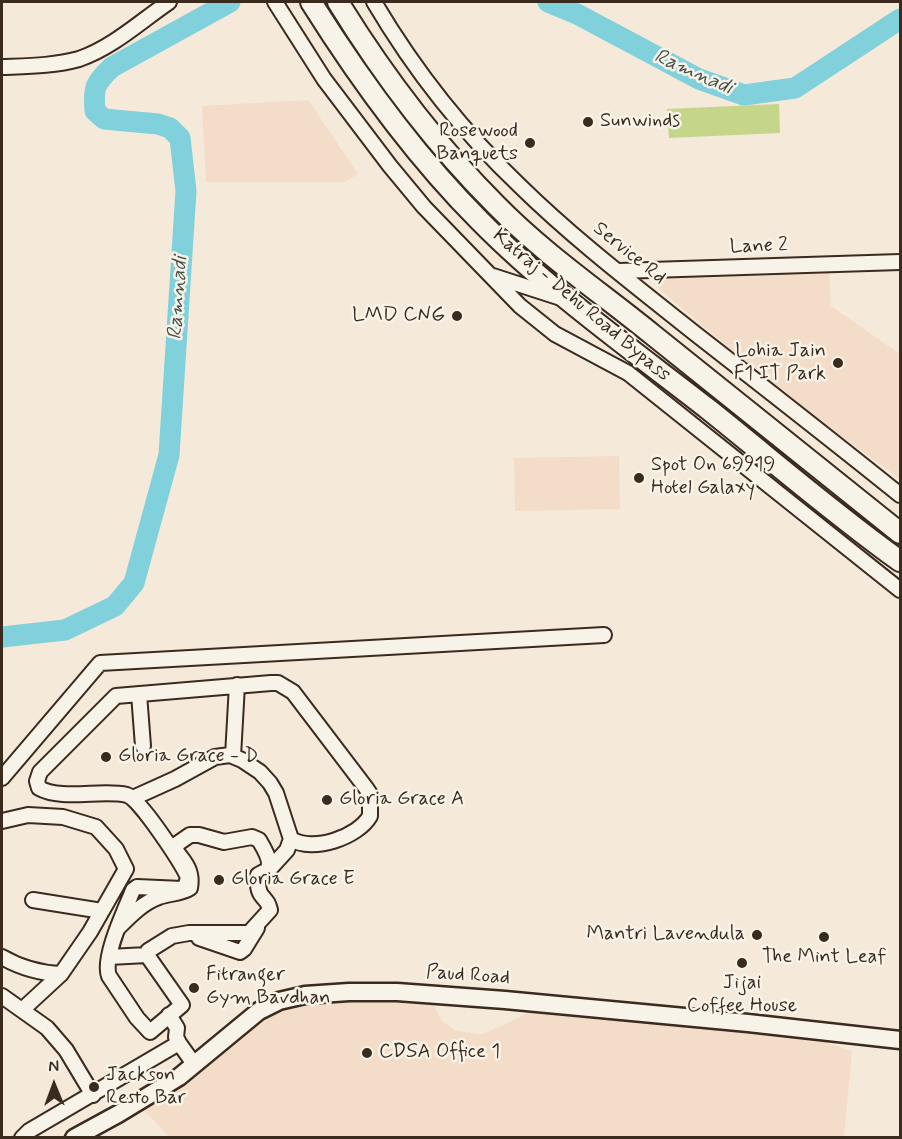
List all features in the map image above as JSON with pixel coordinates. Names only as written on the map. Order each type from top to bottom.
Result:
[{"type":"highway","name":"Katraj - Dehu Road Bypass","points":[[311,2],[349,63],[413,147],[480,222],[573,303],[900,561]]},
{"type":"highway","name":"Katraj - Dehu Road Bypass","points":[[338,2],[368,50],[411,108],[457,164],[496,206],[587,285],[660,340],[900,533]]},
{"type":"main road","name":"Paud Road","points":[[74,1137],[118,1114],[179,1077],[259,1011],[279,1001],[305,995],[397,992],[506,1000],[900,1040]]},
{"type":"street","points":[[2,67],[50,65],[81,58],[109,44],[169,2]]},
{"type":"street","points":[[275,2],[324,80],[390,166],[424,207],[520,306],[555,334],[628,373],[900,590]]},
{"type":"street","name":"Service Rd","points":[[374,2],[417,66],[486,151],[551,215],[900,495]]},
{"type":"street","name":"Lane 2","points":[[618,271],[900,262]]},
{"type":"street","points":[[492,276],[573,303]]},
{"type":"street","points":[[2,778],[100,663],[604,635]]},
{"type":"street","points":[[133,798],[215,757],[233,756],[261,772],[276,793],[291,839],[296,843],[306,844],[321,843],[343,837],[359,829],[370,816],[370,794],[293,692],[278,683],[116,696],[111,699],[40,771],[37,781],[39,788],[44,791],[80,795],[126,795],[133,798],[162,835],[188,877],[182,889],[137,887],[133,890],[117,929],[109,957],[106,970],[109,976],[150,1032],[182,1005],[147,955]]},
{"type":"street","points":[[233,756],[237,686]]},
{"type":"street","points":[[139,694],[143,746]]},
{"type":"street","points":[[2,821],[28,815],[63,817],[96,827],[116,849],[126,868],[90,932],[61,974],[22,1010]]},
{"type":"street","points":[[117,929],[140,908],[157,898],[184,892],[190,888],[192,878],[189,867],[176,851],[177,844],[182,839],[190,835],[199,835],[224,842],[252,837],[259,840],[267,857],[268,866],[258,875],[258,887],[261,896],[268,901],[270,910],[249,933],[189,933],[172,936],[148,951],[147,955]]},
{"type":"street","points":[[189,933],[203,940],[227,946],[236,952],[244,949],[272,910],[270,900],[261,889],[261,877],[287,850],[291,839]]},
{"type":"street","points":[[33,900],[102,911]]},
{"type":"street","points":[[109,957],[147,955]]},
{"type":"street","points":[[2,957],[16,965],[40,973],[61,974]]},
{"type":"street","points":[[2,996],[47,1028],[60,1042],[93,1095]]},
{"type":"street","points":[[169,1016],[177,1028],[178,1040],[194,1064]]},
{"type":"street","points":[[157,1026],[165,1036],[178,1040]]},
{"type":"street","points":[[22,1137],[93,1095],[178,1040]]},
{"type":"shaded area","points":[[308,100],[358,174],[344,182],[206,182],[202,106]]},
{"type":"shaded area","points":[[829,272],[831,306],[900,354],[900,479],[782,393],[658,288],[662,276]]},
{"type":"shaded area","points":[[619,456],[620,509],[515,511],[514,458]]},
{"type":"shaded area","points":[[428,994],[442,1021],[455,1030],[481,1035],[534,1009],[664,1024],[795,1032],[852,1051],[844,1137],[170,1138],[137,1102],[279,1001]]},
{"type":"green space","points":[[779,104],[780,133],[669,138],[667,109]]},
{"type":"waterway","name":"Ramnadi","points":[[2,637],[65,630],[115,606],[134,583],[169,455],[186,191],[180,138],[170,128],[158,124],[104,119],[95,111],[94,96],[96,86],[112,67],[230,2]]},
{"type":"waterway","name":"Ramnadi","points":[[548,2],[577,14],[699,79],[744,95],[795,88],[900,19]]},
{"type":"place","name":"Sunwinds","points":[[588,122]]},
{"type":"place","name":"Rosewood Banquets","points":[[530,143]]},
{"type":"place","name":"LMD CNG","points":[[457,316]]},
{"type":"place","name":"Lohia Jain F1 IT Park","points":[[838,363]]},
{"type":"place","name":"Spot On 69919 Hotel Galaxy","points":[[639,478]]},
{"type":"place","name":"Gloria Grace - D","points":[[106,757]]},
{"type":"place","name":"Gloria Grace A","points":[[327,800]]},
{"type":"place","name":"Gloria Grace E","points":[[219,880]]},
{"type":"place","name":"Mantri Lavendula","points":[[757,935]]},
{"type":"place","name":"The Mint Leaf","points":[[824,937]]},
{"type":"place","name":"Jijai Coffee House","points":[[742,963]]},
{"type":"place","name":"Fitranger Gym Bavdhan","points":[[194,988]]},
{"type":"place","name":"CDSA Office 1","points":[[367,1053]]},
{"type":"place","name":"Jackson Resto Bar","points":[[94,1087]]}]
